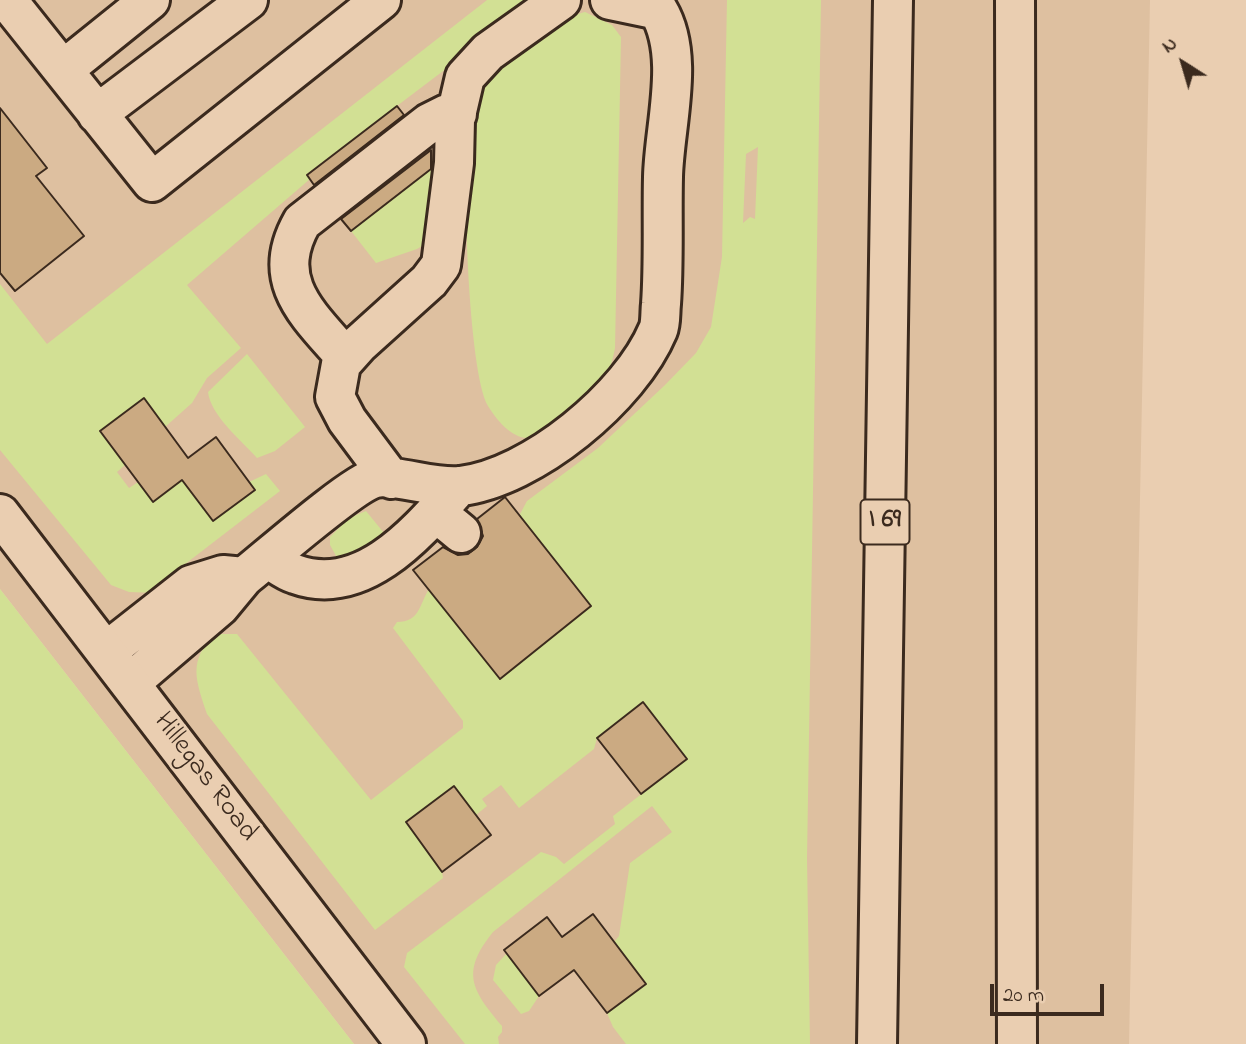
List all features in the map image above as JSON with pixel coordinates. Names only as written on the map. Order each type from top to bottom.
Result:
[{"type":"main road","points":[[63,70],[150,0]]},
{"type":"main road","points":[[97,114],[248,0]]},
{"type":"main road","points":[[21,5],[63,70],[152,182],[381,0]]},
{"type":"main road","points":[[391,479],[347,421],[335,397],[341,365],[429,281],[441,265],[454,163],[457,114],[465,77],[488,52],[561,0]]},
{"type":"main road","points":[[131,682],[220,606],[255,567],[347,495],[375,478],[425,485],[459,486],[497,478],[530,461],[585,423],[631,376],[659,329],[663,281],[663,173],[671,92],[669,28],[658,10],[610,0]]},
{"type":"main road","name":"I 69","points":[[877,1044],[893,0]]},
{"type":"main road","points":[[1015,0],[1017,1044]]},
{"type":"main road","points":[[346,358],[293,292],[288,266],[292,240],[302,222],[429,123],[447,114],[457,114]]},
{"type":"main road","points":[[107,652],[191,585],[255,567],[320,580],[345,579],[369,568],[445,526],[459,486]]},
{"type":"main road","name":"Hillegas Road","points":[[0,514],[406,1044]]},
{"type":"shaded area","points":[[0,0],[1150,0],[1129,1044],[354,1044],[0,589]]},
{"type":"green space","points":[[487,0],[537,0],[307,174],[310,179],[187,285],[241,348],[207,378],[192,403],[165,427],[144,398],[100,431],[125,465],[117,472],[129,488],[138,482],[153,502],[182,480],[254,490],[249,482],[266,474],[280,491],[154,588],[157,593],[129,592],[111,585],[0,450],[0,284],[47,344]]},
{"type":"green space","points":[[727,0],[821,0],[807,858],[810,1044],[626,1044],[613,1027],[607,1013],[646,984],[614,942],[619,936],[630,863],[672,832],[652,806],[493,932],[476,959],[473,970],[477,991],[502,1026],[498,1037],[499,1044],[465,1044],[404,967],[407,953],[541,852],[556,857],[564,864],[615,824],[613,816],[687,759],[643,702],[597,738],[594,749],[519,808],[501,785],[482,799],[487,806],[476,815],[454,787],[406,822],[442,872],[443,878],[375,930],[207,714],[197,681],[198,662],[201,653],[216,634],[237,634],[371,800],[463,728],[463,721],[393,628],[397,622],[415,616],[429,589],[500,678],[591,606],[519,516],[527,501],[598,448],[696,353],[711,327],[722,257]],"holes":[[[758,147],[755,219],[750,217],[743,223],[746,154]]]},
{"type":"green space","points":[[585,12],[612,25],[621,37],[615,348],[604,381],[585,405],[545,433],[528,438],[516,435],[495,416],[488,406],[481,386],[468,271],[468,127],[476,94],[490,68],[530,39]]},
{"type":"green space","points":[[440,162],[430,241],[417,249],[376,263],[351,231]]},
{"type":"green space","points":[[247,354],[305,427],[275,451],[257,458],[221,419],[210,401],[208,392]]},
{"type":"green space","points":[[366,511],[384,533],[377,546],[340,563],[330,545],[330,537],[349,518]]},
{"type":"green space","points":[[0,589],[354,1044],[0,1044]]},
{"type":"green space","points":[[507,953],[539,996],[529,1011],[521,1014],[493,980],[496,965]]},
{"type":"building","points":[[397,106],[404,115],[314,185],[307,175]]},
{"type":"building","points":[[0,108],[47,168],[36,176],[84,236],[15,291],[0,273]]},
{"type":"building","points":[[431,150],[431,169],[351,231],[341,219]]},
{"type":"building","points":[[144,398],[188,458],[216,437],[255,490],[213,521],[182,480],[153,502],[100,431]]},
{"type":"building","points":[[505,497],[591,606],[500,679],[413,570],[443,547],[458,555],[468,554],[477,547],[483,536],[477,519]]},
{"type":"building","points":[[643,702],[687,759],[641,794],[597,738]]},
{"type":"building","points":[[454,786],[491,835],[442,872],[406,822]]},
{"type":"building","points":[[593,914],[646,984],[607,1013],[574,970],[539,996],[504,950],[547,917],[562,937]]}]
